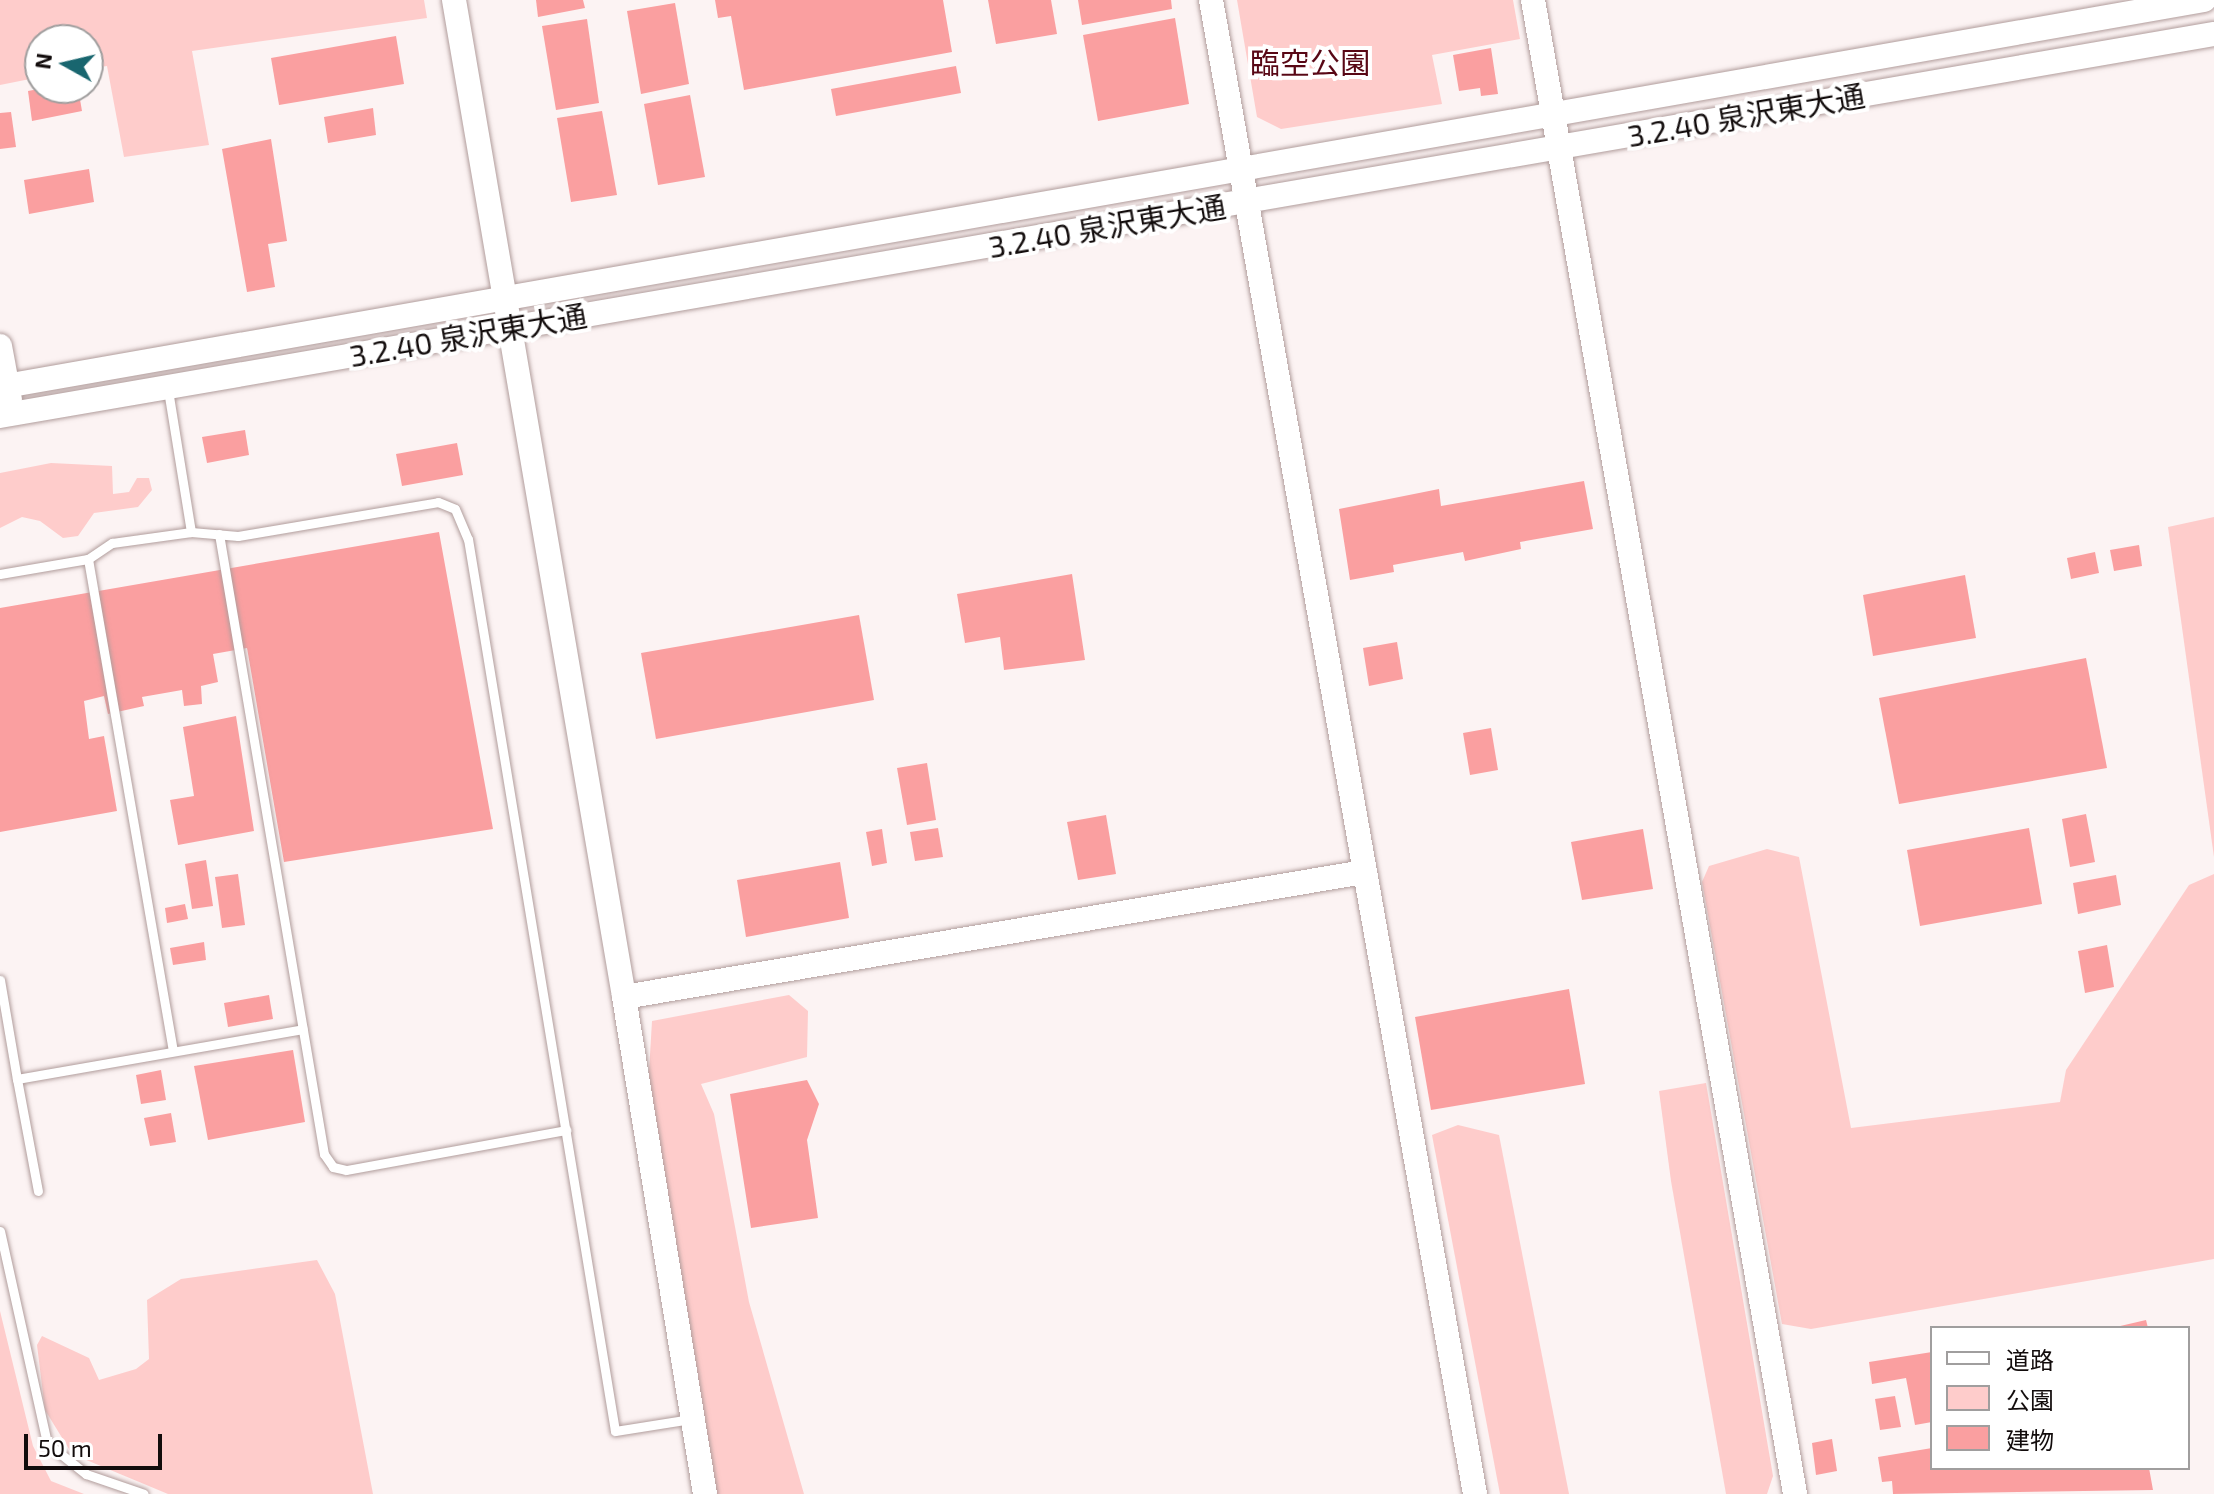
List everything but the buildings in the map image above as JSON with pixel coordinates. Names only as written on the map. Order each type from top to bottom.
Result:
[{"type":"street","points":[[454,0],[624,997],[705,1494]]},
{"type":"street","points":[[1211,0],[1475,1494]]},
{"type":"street","points":[[1533,0],[1795,1494]]},
{"type":"street","name":"3.2.40 泉沢東大通","points":[[3,386],[2204,0]]},
{"type":"street","name":"3.2.40 泉沢東大通","points":[[6,415],[2214,34]]},
{"type":"street","points":[[0,346],[6,415]]},
{"type":"street","points":[[624,997],[1364,872]]},
{"type":"lane","points":[[168,387],[191,532]]},
{"type":"lane","points":[[0,574],[88,559],[112,543],[191,532],[238,536],[438,502],[462,518],[615,1431],[691,1419]]},
{"type":"lane","points":[[219,534],[324,1154],[333,1167],[346,1170],[566,1130]]},
{"type":"lane","points":[[88,559],[173,1051]]},
{"type":"lane","points":[[0,980],[38,1191]]},
{"type":"lane","points":[[17,1079],[303,1029]]},
{"type":"lane","points":[[0,1231],[47,1443],[86,1474],[144,1494]]},
{"type":"green space","points":[[0,0],[424,0],[427,18],[192,51],[209,145],[124,157],[107,66],[104,66],[104,24],[24,24],[24,80],[0,85]]},
{"type":"green space","name":"臨空公園","points":[[1237,0],[1513,0],[1520,39],[1432,55],[1442,104],[1281,129],[1257,117]]},
{"type":"green space","points":[[51,463],[112,466],[113,494],[129,492],[137,478],[149,478],[152,490],[138,507],[94,513],[78,536],[63,538],[40,521],[22,517],[0,528],[0,473]]},
{"type":"green space","points":[[2214,517],[2214,857],[2168,527]]},
{"type":"green space","points":[[1767,849],[1799,857],[1851,1128],[2060,1102],[2066,1070],[2189,885],[2214,874],[2214,1259],[1811,1329],[1782,1324],[1702,882],[1709,866]]},
{"type":"green space","points":[[789,995],[808,1011],[807,1057],[701,1084],[714,1114],[749,1302],[804,1494],[715,1494],[648,1089],[652,1021]]},
{"type":"green space","points":[[1706,1083],[1773,1476],[1767,1494],[1726,1494],[1671,1181],[1659,1091]]},
{"type":"green space","points":[[1458,1125],[1499,1135],[1569,1494],[1500,1494],[1432,1135]]},
{"type":"green space","points":[[317,1260],[335,1294],[373,1494],[168,1494],[72,1454],[45,1410],[37,1345],[42,1336],[89,1358],[99,1380],[136,1369],[149,1359],[147,1300],[181,1279]]},
{"type":"green space","points":[[0,1311],[33,1446],[51,1481],[84,1494],[0,1494]]}]
